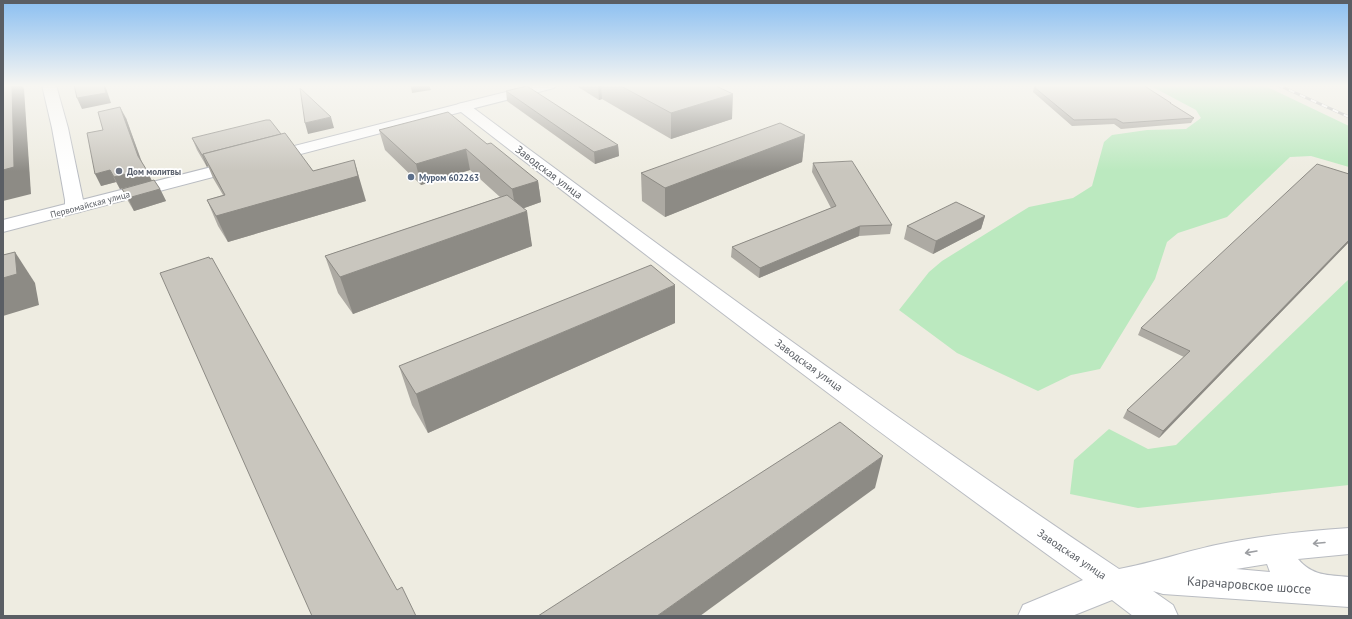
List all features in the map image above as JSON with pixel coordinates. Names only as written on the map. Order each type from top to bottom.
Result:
[{"type":"street","points":[[56,114],[74,200],[74,208]]},
{"type":"street","name":"Первомайская улица","points":[[3,226],[436,114]]},
{"type":"street","name":"Заводская улица","points":[[472,114],[620,226],[996,502],[1161,616]]},
{"type":"street","name":"Карачаровское шоссе","points":[[1035,616],[1074,599],[1116,584],[1148,578],[1216,558],[1289,546],[1349,541]]},
{"type":"street","points":[[1289,546],[1279,555],[1282,566],[1294,577],[1317,590]]},
{"type":"street","name":"Карачаровское шоссе","points":[[1148,578],[1349,592]]},
{"type":"green space","points":[[1198,114],[1324,114],[1349,126],[1349,167],[1311,156],[1290,157],[1227,217],[1178,233],[1167,242],[1155,279],[1100,369],[1071,375],[1038,391],[957,353],[899,310],[929,272],[942,261],[1029,207],[1073,198],[1092,186],[1104,142],[1112,135],[1147,130],[1186,129],[1201,118]]},
{"type":"green space","points":[[1349,279],[1349,485],[1138,508],[1070,494],[1074,460],[1109,429],[1148,449],[1176,445]]},
{"type":"building","points":[[3,114],[13,114],[14,167],[3,170]]},
{"type":"building","points":[[99,114],[123,114],[138,156],[146,169],[114,177],[110,170],[95,174],[87,133],[103,130]]},
{"type":"building","points":[[304,114],[328,114],[331,117],[305,123]]},
{"type":"building","points":[[441,114],[450,114],[487,144],[491,143],[538,181],[512,189],[466,149],[416,164],[379,130]]},
{"type":"building","points":[[539,114],[570,114],[618,145],[594,152]]},
{"type":"building","points":[[1067,114],[1187,114],[1194,118],[1123,123],[1116,119],[1074,120]]},
{"type":"building","points":[[270,120],[281,134],[203,155],[192,138]]},
{"type":"building","points":[[780,123],[805,135],[665,188],[641,173]]},
{"type":"building","points":[[285,133],[313,171],[354,160],[358,176],[216,216],[207,200],[225,195],[203,154]]},
{"type":"building","points":[[852,161],[892,225],[860,226],[760,268],[732,247],[836,206],[813,163]]},
{"type":"building","points":[[1317,164],[1349,174],[1349,240],[1163,431],[1127,410],[1190,351],[1141,328]]},
{"type":"building","points":[[154,180],[160,189],[128,198],[122,189]]},
{"type":"building","points":[[507,195],[527,211],[340,277],[325,256]]},
{"type":"building","points":[[956,202],[985,216],[936,241],[907,226]]},
{"type":"building","points":[[15,252],[17,274],[3,278],[3,255]]},
{"type":"building","points":[[209,257],[210,259],[212,258],[397,590],[402,587],[416,616],[312,616],[160,273]]},
{"type":"building","points":[[651,265],[675,285],[416,394],[399,366]]},
{"type":"building","points":[[840,422],[883,456],[657,616],[538,616]]},
{"type":"railway","points":[[1342,114],[1349,117]]},
{"type":"place","name":"Дом молитвы","points":[[119,171]]},
{"type":"place","name":"Муром 602263","points":[[411,177]]}]
